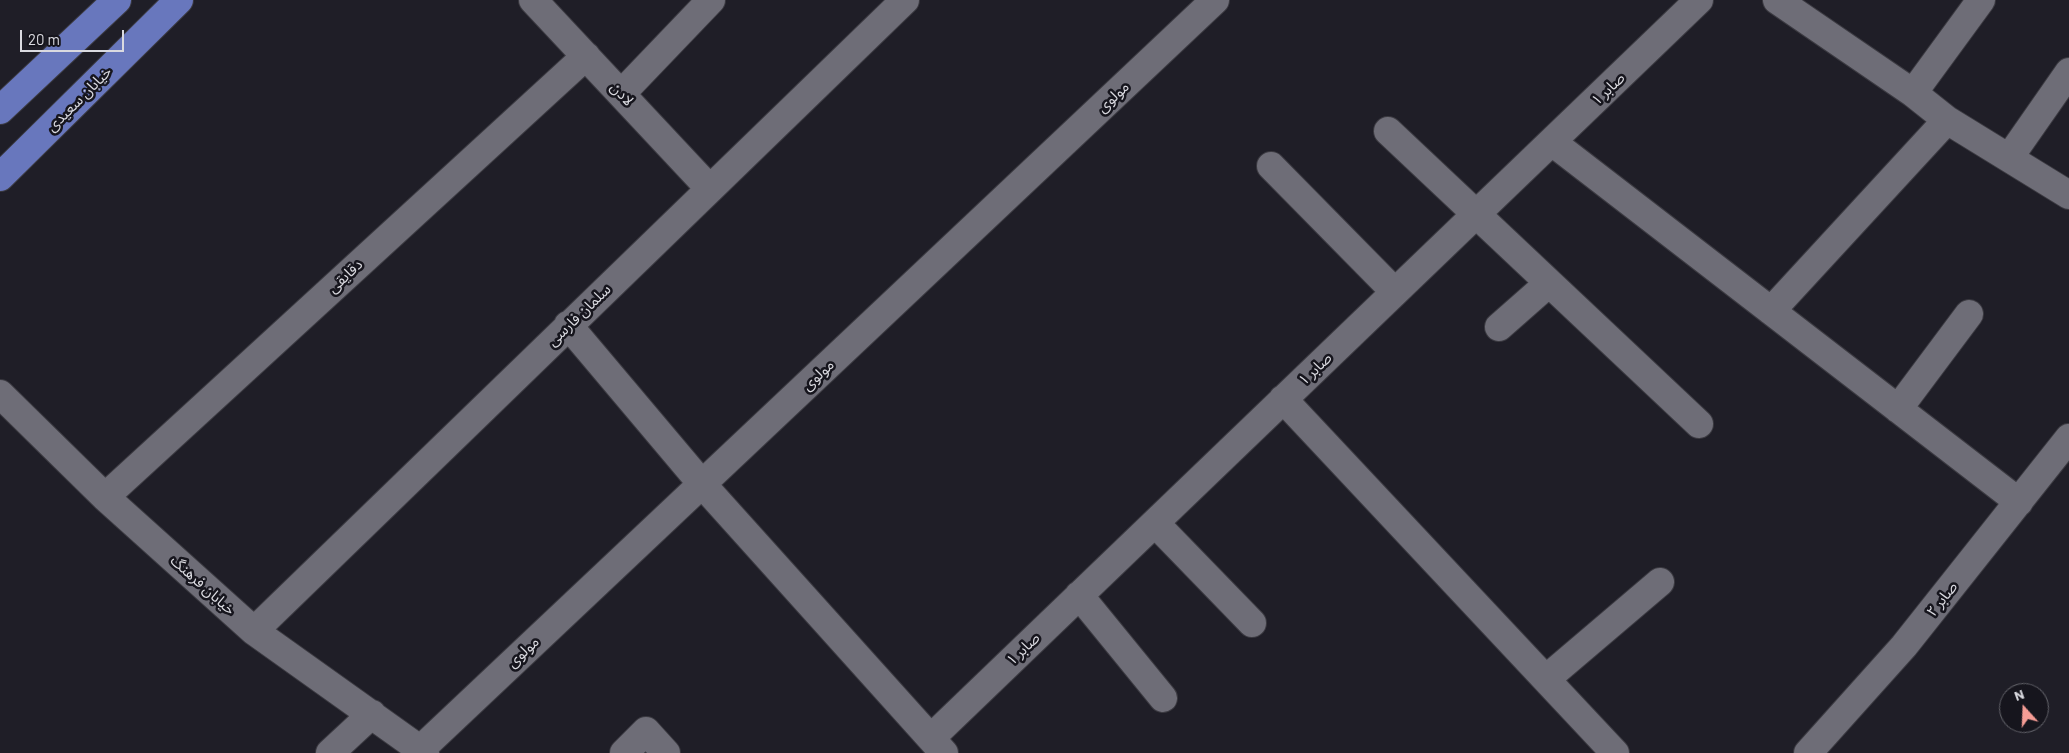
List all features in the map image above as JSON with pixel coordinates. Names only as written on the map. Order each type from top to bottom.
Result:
[{"type":"main road","points":[[0,110],[117,0]]},
{"type":"main road","name":"خیابان سعیدی","points":[[0,176],[179,0]]},
{"type":"street","name":"لادن","points":[[533,0],[710,188]]},
{"type":"street","points":[[621,94],[711,0]]},
{"type":"street","name":"سلمان فارسی","points":[[254,631],[905,0]]},
{"type":"street","name":"مولوی","points":[[423,751],[702,484],[1215,0]]},
{"type":"street","name":"صابر ۱","points":[[937,745],[1079,595],[1699,0]]},
{"type":"street","points":[[1777,0],[1913,93],[1947,120],[2069,195]]},
{"type":"street","points":[[1913,93],[1981,0]]},
{"type":"street","name":"دقایقی","points":[[105,497],[586,56]]},
{"type":"street","points":[[2009,158],[2069,72]]},
{"type":"street","points":[[1771,311],[1947,120]]},
{"type":"street","points":[[1388,131],[1699,424]]},
{"type":"street","points":[[1552,142],[2019,502]]},
{"type":"street","points":[[1272,166],[1395,292]]},
{"type":"street","points":[[1499,327],[1549,283]]},
{"type":"street","points":[[1898,409],[1970,314]]},
{"type":"street","points":[[568,326],[702,484],[937,745]]},
{"type":"street","name":"خیابان فرهنگ","points":[[0,394],[105,497],[254,631],[423,751]]},
{"type":"street","points":[[1283,399],[1615,753]]},
{"type":"street","name":"صابر ۲","points":[[1808,753],[1904,646],[2069,438]]},
{"type":"street","points":[[1154,523],[1252,623]]},
{"type":"street","points":[[1546,679],[1660,582]]},
{"type":"street","points":[[1079,595],[1163,698]]},
{"type":"street","points":[[330,753],[372,714]]},
{"type":"street","points":[[624,753],[646,731],[666,753]]}]
